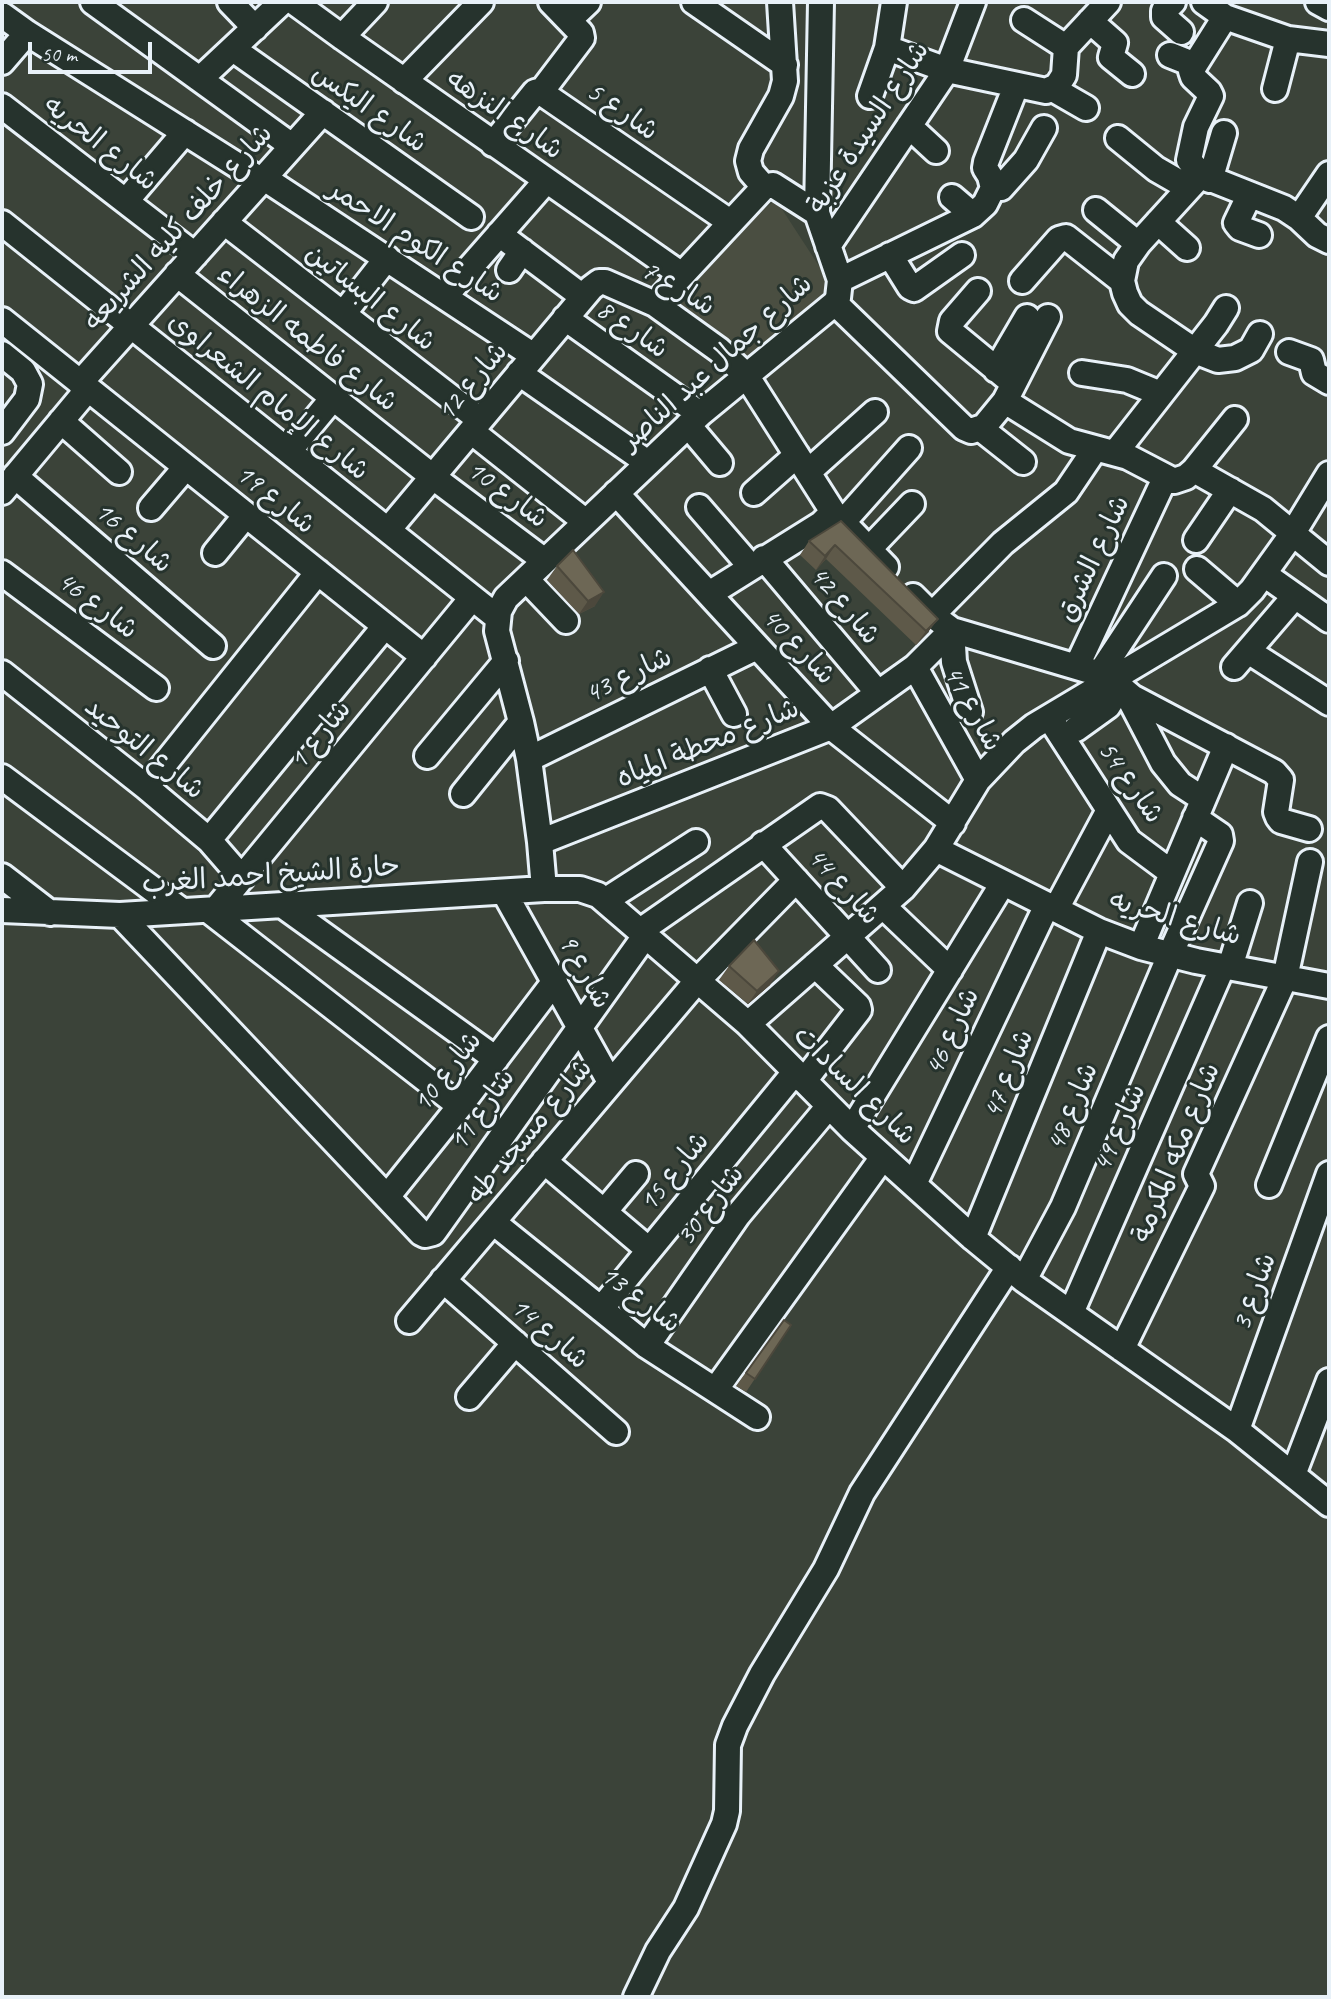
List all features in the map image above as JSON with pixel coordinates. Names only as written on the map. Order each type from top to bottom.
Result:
[{"type":"street","points":[[230,2],[255,28]]},
{"type":"street","points":[[200,79],[282,2]]},
{"type":"street","name":"شارع النزهه","points":[[295,2],[682,275]]},
{"type":"street","points":[[342,37],[375,2]]},
{"type":"street","points":[[404,81],[481,2]]},
{"type":"street","points":[[541,92],[582,38],[581,33],[551,2]]},
{"type":"street","points":[[569,20],[587,2]]},
{"type":"street","points":[[694,2],[785,65]]},
{"type":"street","points":[[764,187],[749,167],[749,154],[781,96],[785,81],[780,2]]},
{"type":"street","name":"شارع جمال عبد الناصر","points":[[497,624],[506,598],[694,420],[837,291],[828,246],[817,213],[821,2]]},
{"type":"street","points":[[870,96],[887,48],[894,2]]},
{"type":"street","name":"شارع السيدة عزبة","points":[[828,246],[947,70],[973,2]]},
{"type":"street","points":[[887,48],[947,70],[1039,91],[1053,89],[1061,81],[1066,69],[1066,47],[1108,2]]},
{"type":"street","points":[[1173,2],[1164,11],[1164,17],[1181,32]]},
{"type":"street","points":[[1204,2],[1225,17],[1288,39],[1329,44]]},
{"type":"street","points":[[1318,2],[1329,8]]},
{"type":"street","points":[[106,5],[200,79],[292,146]]},
{"type":"street","name":"شارع الكوم الاحمر","points":[[2,15],[445,296],[648,463]]},
{"type":"street","points":[[1200,181],[1189,160],[1196,127],[1211,94],[1193,78],[1193,68],[1225,17]]},
{"type":"street","points":[[1024,20],[1066,47]]},
{"type":"street","points":[[1090,21],[1115,43],[1111,57],[1132,74]]},
{"type":"street","points":[[2,62],[27,33]]},
{"type":"street","points":[[1275,89],[1288,39]]},
{"type":"street","name":"شارع اليكس","points":[[233,49],[471,217]]},
{"type":"street","points":[[1170,55],[1193,68]]},
{"type":"street","points":[[997,196],[985,168],[986,162],[1016,86]]},
{"type":"street","points":[[1053,89],[1086,108]]},
{"type":"street","name":"شارع 5","points":[[493,144],[535,93],[541,92],[730,222]]},
{"type":"street","name":"شارع الحريه","points":[[2,106],[195,255]]},
{"type":"street","name":"شارع خلف كليه الشريعه","points":[[8,484],[61,421],[84,386],[131,326],[323,112]]},
{"type":"street","points":[[909,126],[936,151]]},
{"type":"street","points":[[1023,462],[982,429],[964,428],[837,291],[890,255],[973,215],[997,196],[1026,160],[1044,128]]},
{"type":"street","points":[[126,201],[184,132]]},
{"type":"street","points":[[1224,133],[1200,181],[1158,222],[1126,261],[1122,281],[1130,304],[1139,313],[1195,351],[1217,360],[1230,360],[1251,351],[1260,334]]},
{"type":"street","points":[[1118,138],[1156,169],[1284,208],[1329,242]]},
{"type":"street","points":[[1299,218],[1329,174]]},
{"type":"street","points":[[445,296],[546,181]]},
{"type":"street","points":[[655,304],[764,187],[773,185],[817,213]]},
{"type":"street","points":[[1249,196],[1236,223],[1240,228],[1259,235]]},
{"type":"street","points":[[952,197],[973,215]]},
{"type":"street","points":[[1096,210],[1138,244]]},
{"type":"street","name":"شارع البساتين","points":[[224,222],[343,314],[476,426]]},
{"type":"street","points":[[1158,222],[1187,248]]},
{"type":"street","name":"شارع الإمام الشعراوى","points":[[2,223],[472,598],[497,624]]},
{"type":"street","points":[[499,234],[515,260],[583,297]]},
{"type":"street","points":[[1022,281],[1059,239],[1066,237],[1122,281]]},
{"type":"street","points":[[890,255],[910,287],[914,289],[962,255]]},
{"type":"street","points":[[343,314],[387,258]]},
{"type":"street","name":"شارع فاطمه الزهراء","points":[[177,275],[433,477]]},
{"type":"street","name":"شارع 12","points":[[388,530],[594,284],[609,284]]},
{"type":"street","name":"شارع 7","points":[[609,284],[655,304],[719,350],[746,375],[838,517],[932,615],[952,630]]},
{"type":"street","points":[[978,291],[952,321],[950,331],[1069,440],[1139,463],[1166,478],[1179,480],[1195,470],[1235,419]]},
{"type":"street","points":[[932,615],[1003,543],[1066,492],[1161,394],[1226,308]]},
{"type":"street","points":[[982,429],[1038,317]]},
{"type":"street","name":"شارع 8","points":[[565,318],[694,420],[720,463]]},
{"type":"street","points":[[2,320],[84,386]]},
{"type":"street","points":[[1289,352],[1311,360],[1314,373],[1329,382]]},
{"type":"street","points":[[2,355],[23,371],[30,384],[27,398],[2,432]]},
{"type":"street","points":[[1082,373],[1127,380],[1161,394]]},
{"type":"street","name":"شارع 19","points":[[84,386],[424,657]]},
{"type":"street","points":[[289,451],[333,398]]},
{"type":"street","points":[[754,493],[803,464],[876,412]]},
{"type":"street","points":[[61,421],[118,472]]},
{"type":"street","points":[[476,426],[586,522]]},
{"type":"street","points":[[709,594],[757,562],[821,524],[838,517],[909,448]]},
{"type":"street","points":[[151,508],[186,467]]},
{"type":"street","points":[[1195,470],[1263,509],[1327,555]]},
{"type":"street","points":[[748,1024],[903,888],[936,849],[978,780],[1014,742],[1107,679],[1238,604],[1264,574],[1293,533],[1329,474]]},
{"type":"street","name":"شارع 10","points":[[433,477],[544,561]]},
{"type":"street","name":"شارع الشرق","points":[[1107,679],[1166,478]]},
{"type":"street","name":"شارع 16","points":[[8,484],[213,646]]},
{"type":"street","points":[[1196,540],[1230,490]]},
{"type":"street","name":"شارع 40","points":[[616,494],[831,727],[953,822]]},
{"type":"street","points":[[869,549],[912,504]]},
{"type":"street","name":"شارع 42","points":[[699,507],[757,562],[878,694]]},
{"type":"street","points":[[215,553],[246,515]]},
{"type":"street","points":[[1197,569],[1238,604]]},
{"type":"street","points":[[146,787],[318,572]]},
{"type":"street","name":"شارع 46","points":[[2,573],[156,688]]},
{"type":"street","points":[[1264,574],[1329,620]]},
{"type":"street","points":[[1076,729],[1108,706],[1107,679],[1164,576]]},
{"type":"street","points":[[526,579],[566,621]]},
{"type":"street","points":[[1295,596],[1241,659],[1329,704]]},
{"type":"street","name":"شارع 1","points":[[212,910],[242,878],[472,598]]},
{"type":"street","points":[[497,624],[529,759],[544,889]]},
{"type":"street","points":[[209,840],[385,626]]},
{"type":"street","points":[[970,712],[954,662],[952,630],[1107,679],[1136,699],[1275,772],[1280,780],[1276,812],[1278,817],[1308,830]]},
{"type":"street","name":"شارع محطة المياه","points":[[540,842],[831,727],[915,667],[952,630]]},
{"type":"street","name":"شارع 43","points":[[529,759],[757,647]]},
{"type":"street","points":[[427,756],[506,661]]},
{"type":"street","name":"شارع 41","points":[[915,667],[978,780]]},
{"type":"street","points":[[710,669],[734,714]]},
{"type":"street","name":"شارع التوحيد","points":[[2,674],[209,840],[242,878]]},
{"type":"street","points":[[1107,679],[1163,763],[1199,809]]},
{"type":"street","name":"شارع 54","points":[[1049,717],[1133,845],[1172,873]]},
{"type":"street","points":[[463,794],[522,722]]},
{"type":"street","points":[[1141,947],[1226,746]]},
{"type":"street","points":[[2,777],[182,911]]},
{"type":"street","name":"شارع 11","points":[[387,1197],[421,1233],[429,1234],[436,1229],[642,934],[816,807],[828,809],[903,888]]},
{"type":"street","name":"شارع 48","points":[[636,1997],[658,1951],[685,1908],[724,1824],[727,1811],[729,1745],[735,1726],[762,1674],[827,1569],[862,1493],[1063,1207],[1221,841],[1199,809]]},
{"type":"street","name":"شارع 46","points":[[914,1184],[1051,907],[1109,810]]},
{"type":"street","points":[[606,900],[696,842]]},
{"type":"street","name":"شارع 44","points":[[763,844],[878,970]]},
{"type":"street","name":"شارع الحريه","points":[[936,849],[1099,931],[1141,947],[1227,967],[1329,986]]},
{"type":"street","points":[[1285,978],[1310,862]]},
{"type":"street","points":[[2,876],[50,913]]},
{"type":"street","name":"شارع مسجد طه","points":[[409,1321],[696,981],[796,880]]},
{"type":"street","points":[[852,1129],[1003,883]]},
{"type":"street","name":"حارة الشيخ احمد الغرب","points":[[2,910],[120,915],[544,889]]},
{"type":"street","name":"شارع السادات","points":[[544,889],[580,889],[606,900],[748,1024],[852,1129],[973,1238],[1071,1313],[1237,1430],[1329,1504]]},
{"type":"street","name":"شارع 9","points":[[504,892],[610,1082]]},
{"type":"street","name":"شارع 49","points":[[1071,1313],[1227,967],[1250,903]]},
{"type":"street","points":[[282,905],[496,1059]]},
{"type":"street","points":[[883,906],[950,970]]},
{"type":"street","points":[[212,910],[460,1106]]},
{"type":"street","points":[[120,915],[387,1197]]},
{"type":"street","name":"شارع 47","points":[[973,1238],[1099,931]]},
{"type":"street","points":[[799,1076],[859,1010],[815,965]]},
{"type":"street","name":"شارع مكه المكرمة","points":[[1122,1349],[1202,1186],[1196,1174],[1285,978]]},
{"type":"street","name":"شارع 10","points":[[387,1197],[555,981]]},
{"type":"street","points":[[1269,1185],[1329,1038]]},
{"type":"street","name":"شارع 15","points":[[601,1309],[799,1076]]},
{"type":"street","name":"شارع 30","points":[[647,1346],[738,1215],[829,1106]]},
{"type":"street","points":[[716,1389],[883,1157]]},
{"type":"street","points":[[544,1161],[649,1250]]},
{"type":"street","points":[[604,1212],[636,1174]]},
{"type":"street","name":"شارع 3","points":[[1237,1430],[1329,1174]]},
{"type":"street","name":"شارع 13","points":[[493,1222],[647,1346],[757,1417]]},
{"type":"street","name":"شارع 14","points":[[443,1280],[616,1432]]},
{"type":"street","points":[[469,1396],[515,1343]]},
{"type":"street","points":[[1293,1475],[1329,1381]]},
{"type":"shaded area","points":[[776,200],[832,286],[744,364],[665,298],[719,242]]},
{"type":"building","points":[[841,521],[938,619],[926,631],[835,545],[825,556],[809,541]]},
{"type":"building","points":[[573,550],[604,592],[588,601],[557,566]]},
{"type":"building","points":[[754,940],[779,971],[757,991],[729,966]]},
{"type":"building","points":[[784,1320],[791,1325],[755,1379],[746,1373]]}]
